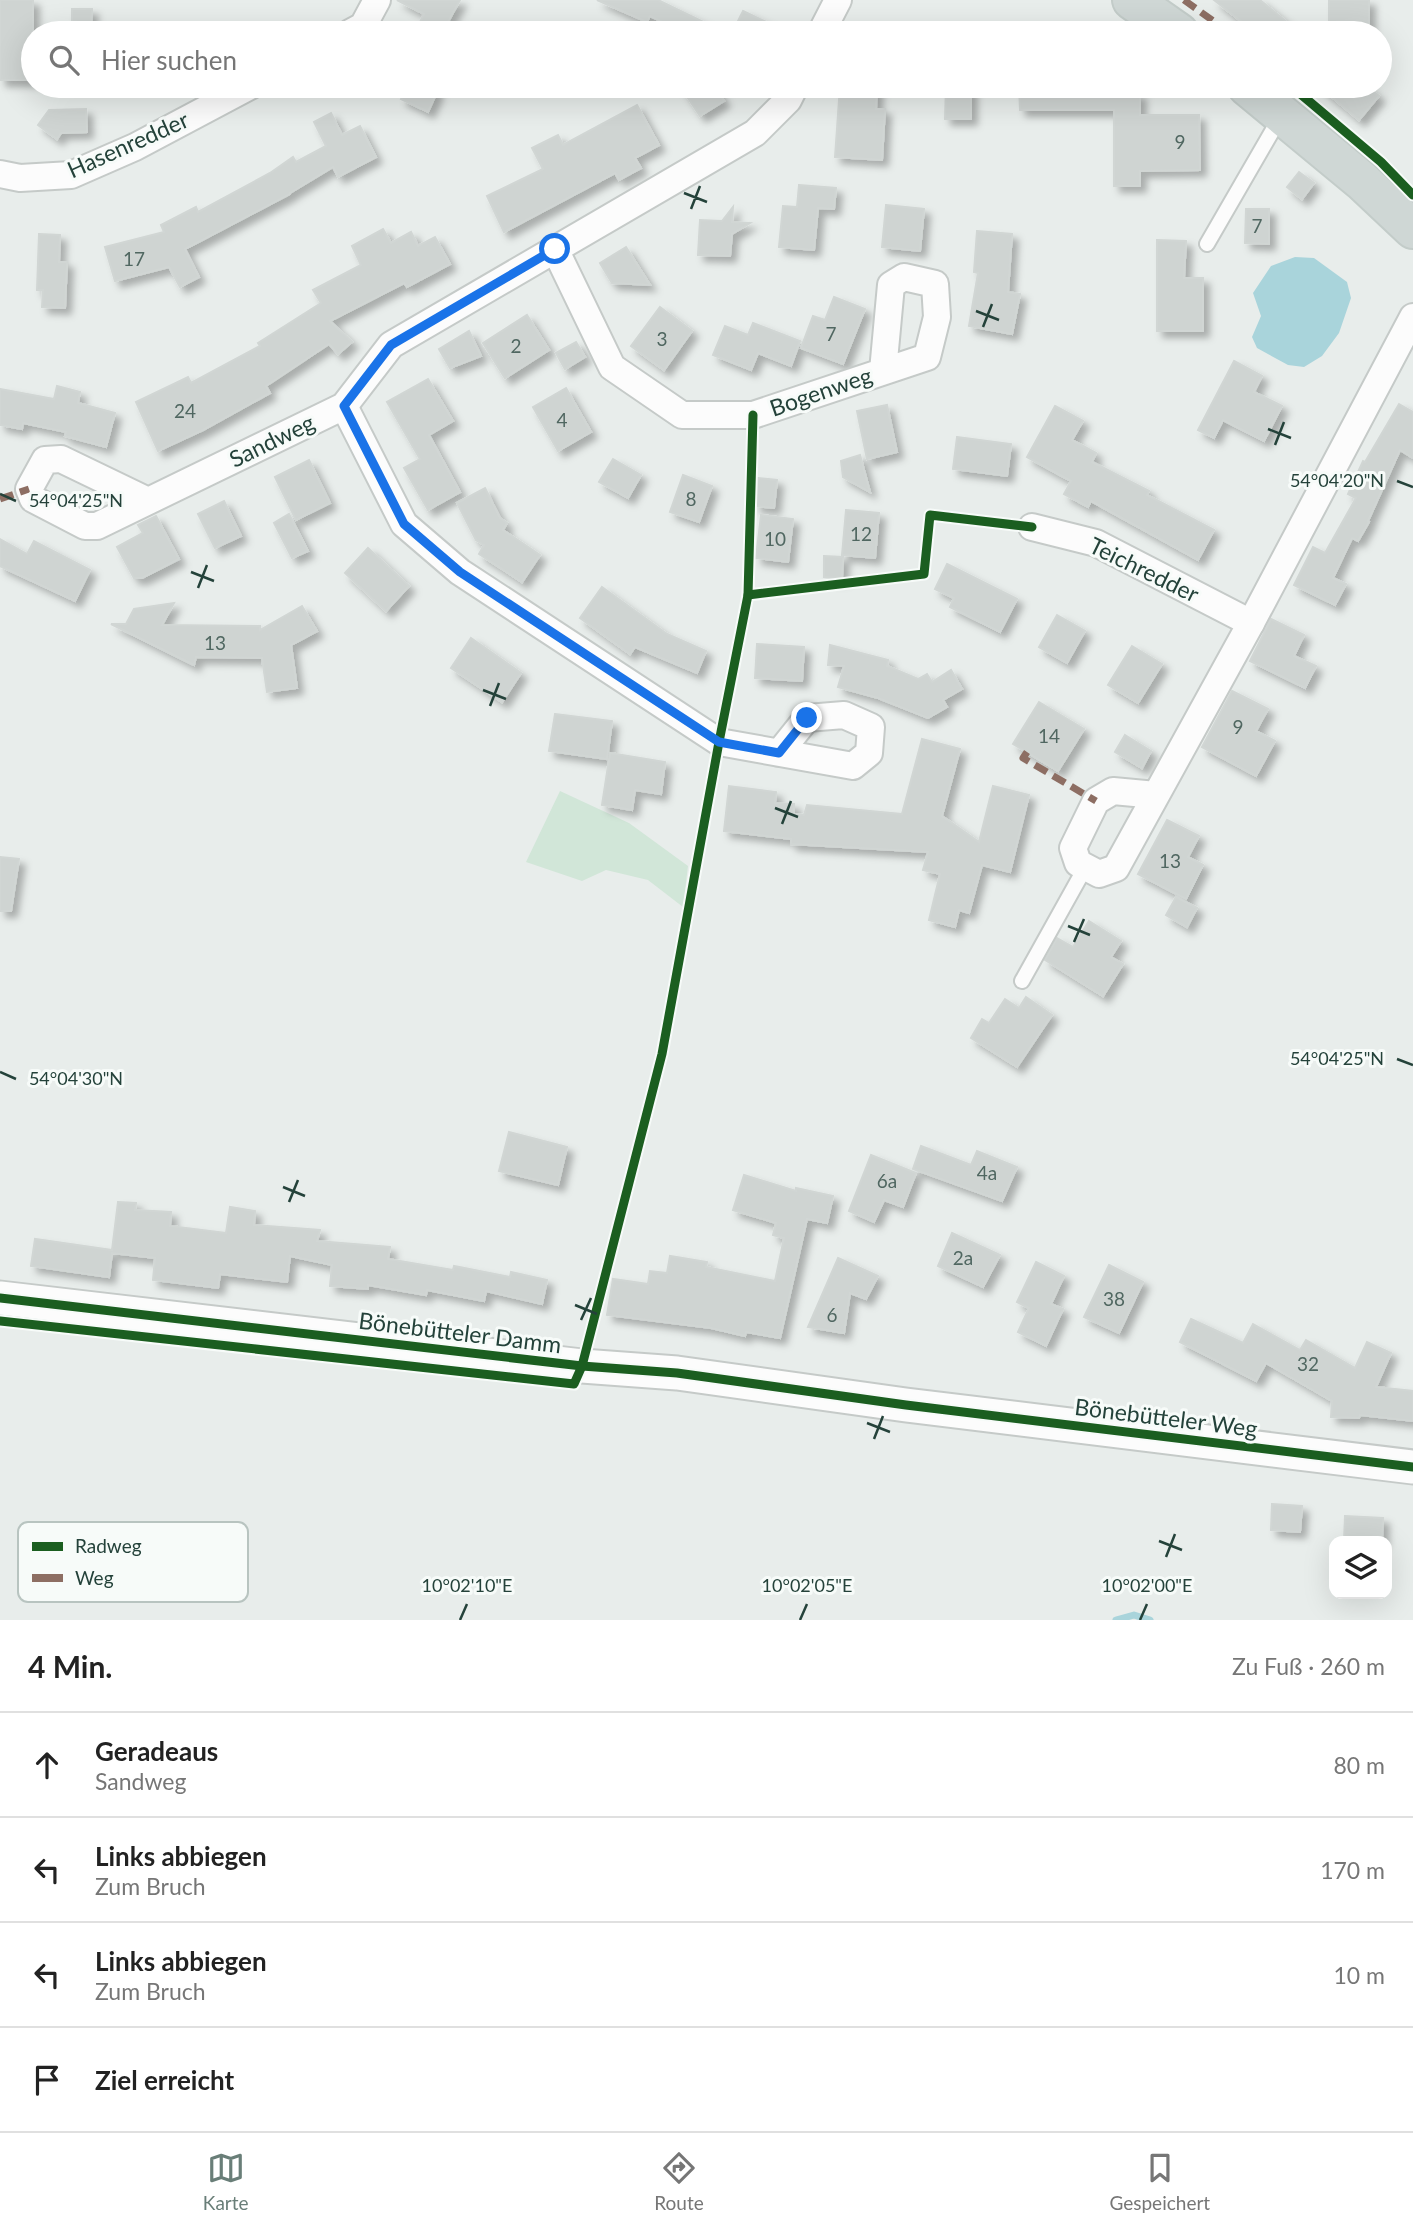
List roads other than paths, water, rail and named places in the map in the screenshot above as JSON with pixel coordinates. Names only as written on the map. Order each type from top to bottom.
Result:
[{"type":"main road","points":[[1132,0],[1162,21]]},
{"type":"main road","points":[[1261,98],[1362,181],[1413,229]]},
{"type":"street","points":[[366,21],[377,0]]},
{"type":"street","points":[[827,21],[838,0]]},
{"type":"street","name":"Hasenredder","points":[[0,174],[20,178],[71,175],[135,147],[227,98]]},
{"type":"street","name":"Sandweg","points":[[148,501],[344,406],[391,345],[755,133],[789,98]]},
{"type":"street","name":"Bogenweg","points":[[555,249],[612,367],[682,415],[753,415],[883,371]]},
{"type":"street","points":[[1156,795],[1113,790],[1096,801],[1073,848],[1078,863],[1100,874],[1116,868],[1251,623],[1413,317]]},
{"type":"street","points":[[344,406],[404,524],[460,572],[719,742],[779,753]]},
{"type":"street","name":"Teichredder","points":[[1032,527],[1096,543],[1251,623]]},
{"type":"street","name":"Bönebütteler Damm","points":[[0,1298],[582,1366],[677,1373],[915,1406]]},
{"type":"street","name":"Bönebütteler Weg","points":[[915,1406],[1413,1467]]},
{"type":"lane","points":[[1208,244],[1282,115]]},
{"type":"lane","points":[[1022,981],[1085,868]]},
{"type":"water","points":[[1295,257],[1314,258],[1347,282],[1351,298],[1339,333],[1322,356],[1304,367],[1288,365],[1257,348],[1252,337],[1261,316],[1253,293],[1271,266]]},
{"type":"waterway","points":[[1116,1620],[1134,1615],[1150,1620]]}]
